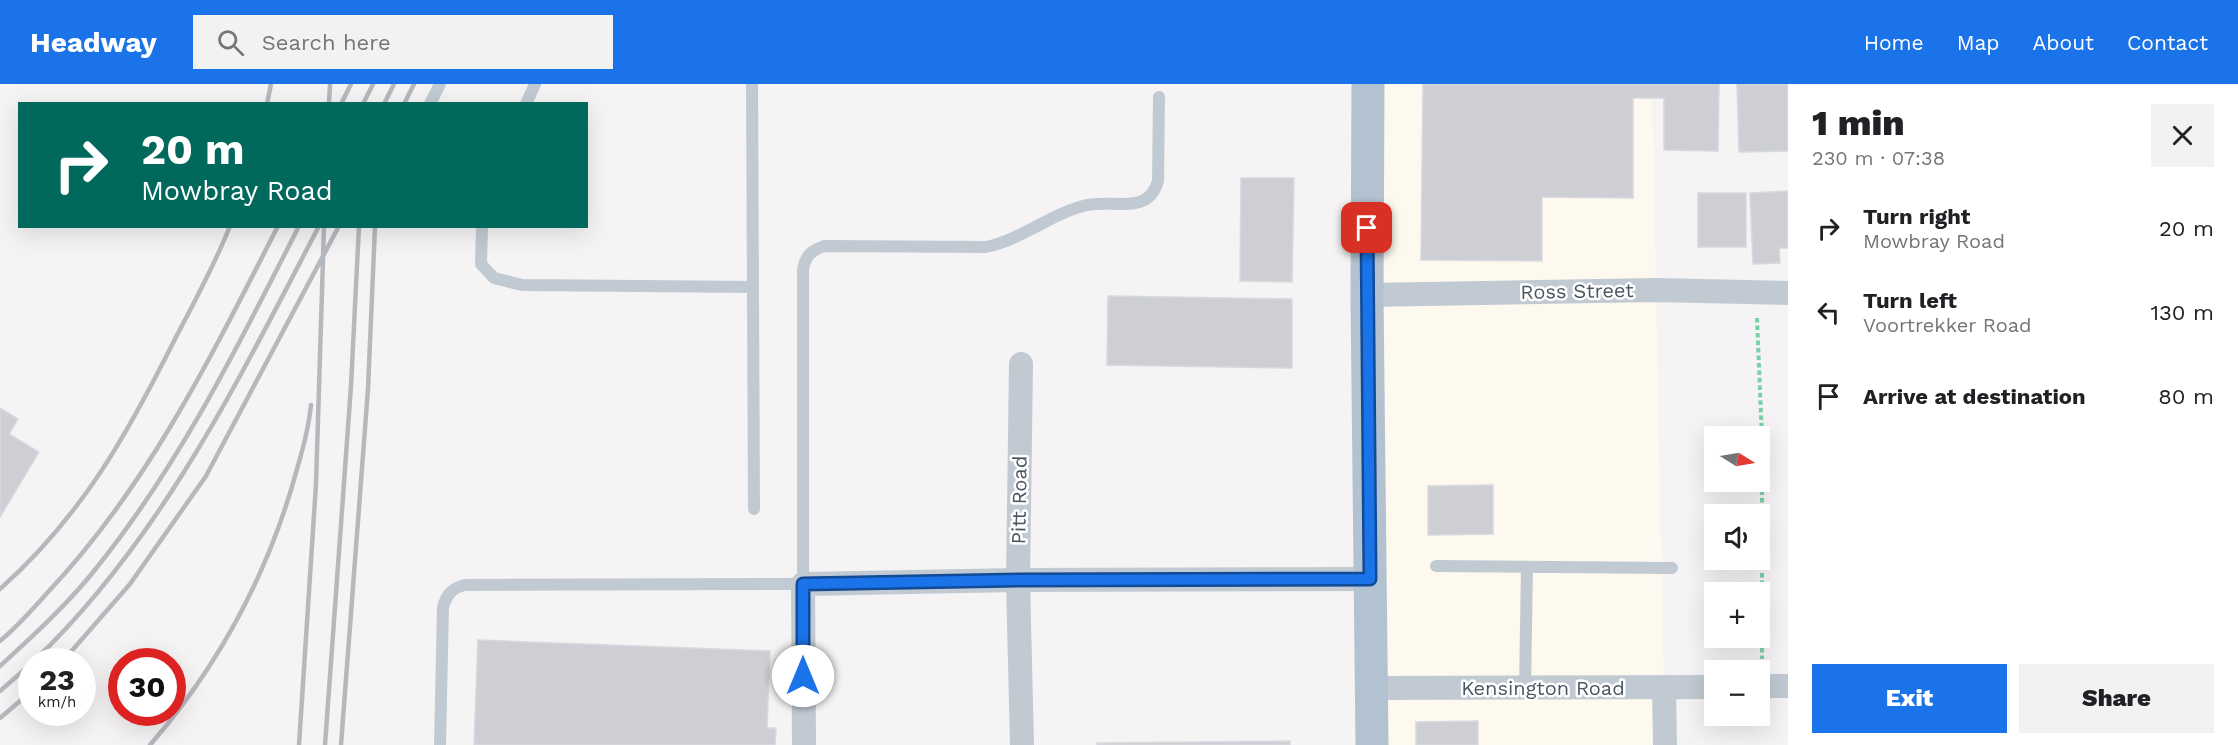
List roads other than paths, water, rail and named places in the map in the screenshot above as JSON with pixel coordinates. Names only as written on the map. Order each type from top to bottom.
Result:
[{"type":"main road","points":[[1368,84],[1367,295],[1372,745]]},
{"type":"street","name":"Ross Street","points":[[1367,295],[1656,290],[1788,293]]},
{"type":"street","name":"Pitt Road","points":[[1021,364],[1018,580],[1022,745]]},
{"type":"street","points":[[804,745],[803,584],[1018,580],[1370,579]]},
{"type":"street","points":[[1770,686],[1788,686]]},
{"type":"street","points":[[1664,687],[1665,745]]},
{"type":"street","name":"Kensington Road","points":[[1371,688],[1704,687]]},
{"type":"lane","points":[[431,102],[440,84]]},
{"type":"lane","points":[[527,102],[535,84]]},
{"type":"lane","points":[[752,84],[754,509]]},
{"type":"lane","points":[[440,745],[443,607],[446,596],[454,588],[477,585],[803,584],[803,269],[806,258],[814,250],[824,246],[986,247],[1009,242],[1075,207],[1094,203],[1136,203],[1147,200],[1155,192],[1158,181],[1159,97]]},
{"type":"lane","points":[[482,228],[481,264],[494,278],[522,285],[753,287]]},
{"type":"lane","points":[[1436,566],[1672,568]]},
{"type":"lane","points":[[1525,687],[1527,567]]},
{"type":"railway","points":[[267,102],[271,84]]},
{"type":"railway","points":[[329,102],[330,84]]},
{"type":"railway","points":[[342,102],[351,84]]},
{"type":"railway","points":[[364,102],[373,84]]},
{"type":"railway","points":[[385,102],[394,84]]},
{"type":"railway","points":[[405,102],[414,84]]},
{"type":"railway","points":[[0,589],[55,533],[79,503],[120,441],[158,373],[229,228]]},
{"type":"railway","points":[[0,641],[31,611],[84,551],[147,464],[203,371],[277,228]]},
{"type":"railway","points":[[0,666],[76,592],[156,486],[231,358],[298,228]]},
{"type":"railway","points":[[47,648],[79,615],[120,564],[194,456],[227,400],[318,228]]},
{"type":"railway","points":[[299,745],[316,484],[324,228]]},
{"type":"railway","points":[[74,648],[130,584],[206,476],[338,228]]},
{"type":"railway","points":[[325,745],[351,386],[359,228]]},
{"type":"railway","points":[[341,745],[368,389],[375,228]]},
{"type":"railway","points":[[150,745],[174,716],[216,656],[251,593],[291,490],[311,405]]},
{"type":"railway","points":[[0,691],[18,675]]},
{"type":"railway","points":[[0,718],[18,703]]}]
